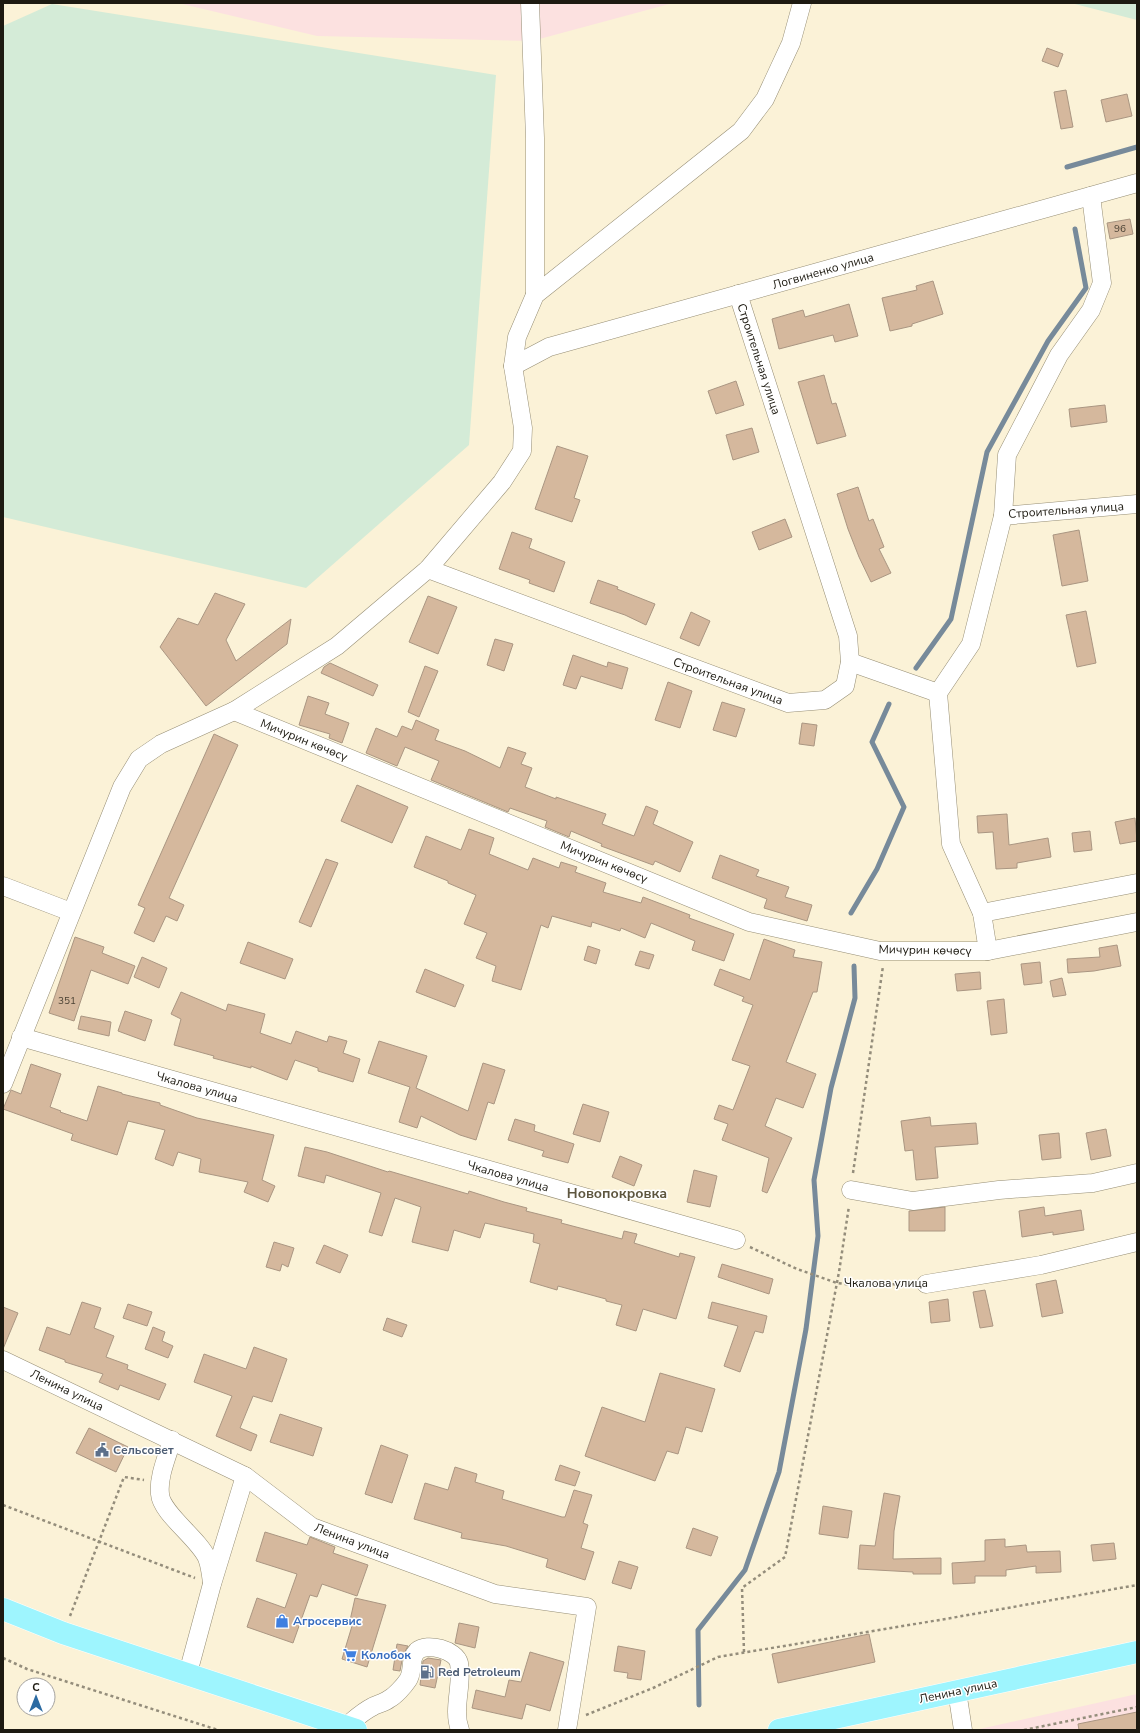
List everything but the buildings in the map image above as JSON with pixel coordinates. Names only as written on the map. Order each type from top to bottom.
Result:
[{"type":"main road","points":[[3,1609],[63,1633],[188,1673],[350,1728]]},
{"type":"main road","name":"Ленина улица","points":[[779,1730],[1137,1652]]},
{"type":"street","points":[[3,1084],[122,787],[139,759],[162,744],[234,711],[337,646],[428,569],[502,482],[522,451],[523,428],[513,366],[517,337],[536,295],[535,138],[530,3]]},
{"type":"street","points":[[536,295],[741,131],[765,99],[791,43],[802,3]]},
{"type":"street","name":"Логвиненко улица","points":[[513,366],[548,347],[1137,183]]},
{"type":"street","name":"Строительная улица","points":[[1091,196],[1102,283],[1091,310],[1059,355],[1007,455],[1003,516],[1137,504]]},
{"type":"street","name":"Строительная улица","points":[[428,569],[788,703],[825,700],[846,686],[850,662],[848,636],[738,294]]},
{"type":"street","points":[[850,662],[938,693],[971,644],[1003,516]]},
{"type":"street","name":"Мичурин көчөсү","points":[[938,693],[951,844],[982,913],[988,951]]},
{"type":"street","name":"Мичурин көчөсү","points":[[234,711],[749,922],[885,951],[988,951],[1137,922]]},
{"type":"street","points":[[982,913],[1137,883]]},
{"type":"street","points":[[3,886],[71,912]]},
{"type":"street","name":"Чкалова улица","points":[[21,1037],[736,1240]]},
{"type":"street","points":[[851,1190],[913,1201],[999,1190],[1093,1183],[1137,1173]]},
{"type":"street","name":"Чкалова улица","points":[[926,1284],[1041,1264],[1137,1242]]},
{"type":"street","name":"Ленина улица","points":[[3,1360],[246,1476],[312,1526],[495,1594],[587,1607],[568,1726]]},
{"type":"street","points":[[172,1440],[160,1482],[160,1496],[164,1508],[181,1524],[207,1558],[212,1584]]},
{"type":"street","points":[[188,1673],[212,1584],[246,1476]]},
{"type":"street","points":[[350,1728],[372,1707],[390,1699],[409,1679],[412,1659],[417,1650],[426,1647],[436,1648],[452,1654],[457,1658],[460,1672],[457,1716],[460,1730]]},
{"type":"street","points":[[957,1691],[963,1730]]},
{"type":"path","points":[[744,1652],[742,1588],[785,1557],[837,1283],[885,951]]},
{"type":"path","name":"Чкалова улица","points":[[736,1240],[797,1269],[837,1283],[854,1285],[926,1284]]},
{"type":"path","points":[[63,1633],[124,1477],[160,1482]]},
{"type":"path","points":[[3,1505],[212,1584]]},
{"type":"path","points":[[568,1726],[718,1657],[958,1617],[1137,1585]]},
{"type":"path","points":[[3,1658],[27,1669],[218,1730]]},
{"type":"path","points":[[1024,1730],[1137,1708]]},
{"type":"shaded area","points":[[178,3],[673,3],[532,41],[317,36]]},
{"type":"shaded area","points":[[1137,1694],[1137,1730],[975,1730]]},
{"type":"green space","points":[[1071,3],[1137,3],[1137,20]]},
{"type":"green space","points":[[52,4],[496,75],[469,445],[306,588],[3,517],[3,26]]},
{"type":"waterway","points":[[1067,167],[1137,147]]},
{"type":"waterway","points":[[916,668],[951,619],[987,452],[1048,341],[1086,288],[1075,229]]},
{"type":"waterway","points":[[851,913],[877,869],[904,807],[872,742],[889,704]]},
{"type":"waterway","points":[[699,1705],[698,1630],[745,1570],[779,1472],[806,1329],[818,1236],[814,1180],[831,1088],[855,998],[854,966]]},
{"type":"place","name":"Сельсовет","points":[[102,1450]]},
{"type":"place","name":"Агросервис","points":[[282,1621]]},
{"type":"place","name":"Колобок","points":[[350,1655]]},
{"type":"place","name":"Red Petroleum","points":[[427,1672]]},
{"type":"district","name":"Новопокровка","points":[[617,1193]]}]
